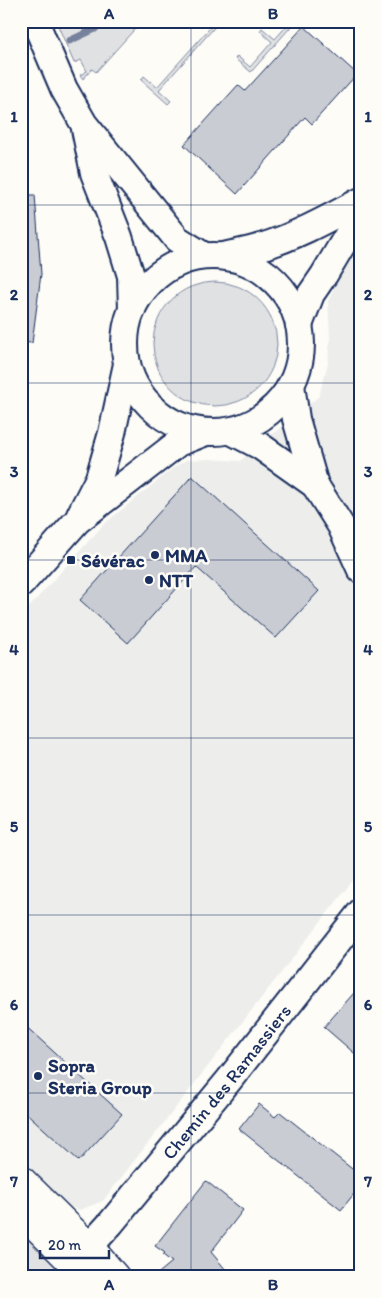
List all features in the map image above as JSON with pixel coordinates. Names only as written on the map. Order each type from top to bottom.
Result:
[{"type":"main road","points":[[21,1180],[89,1247],[115,1277]]},
{"type":"main road","points":[[21,1211],[84,1277]]},
{"type":"street","points":[[21,584],[77,521],[178,443],[246,426],[260,420],[272,410],[283,399],[291,385],[299,366],[302,345],[294,307],[272,278],[258,268],[241,260],[214,256],[177,239],[84,124],[64,89],[35,21]]},
{"type":"street","points":[[21,38],[64,89]]},
{"type":"street","points":[[84,124],[94,173],[119,237],[131,276],[132,310]]},
{"type":"street","points":[[316,486],[260,446],[218,432],[188,429],[171,422],[156,411],[138,390],[127,364],[125,346],[127,327],[132,310],[142,292],[156,277],[178,263],[191,259],[260,248],[318,224],[361,201]]},
{"type":"street","points":[[299,324],[311,294],[361,213]]},
{"type":"street","points":[[77,521],[99,478],[114,425],[127,364]]},
{"type":"street","points":[[291,385],[296,418],[316,486],[341,526],[361,570]]},
{"type":"street","name":"Chemin des Ramassiers","points":[[89,1247],[223,1087],[361,912]]},
{"type":"shaded area","points":[[56,21],[142,21],[96,72],[92,69],[83,79],[80,75],[87,71],[81,60],[74,63]]},
{"type":"shaded area","points":[[216,21],[220,21],[159,90],[171,101],[168,104],[141,80],[144,76],[157,87]]},
{"type":"shaded area","points":[[291,21],[296,21],[251,72],[235,59],[237,56],[250,67],[272,42],[260,31],[262,28],[275,39]]},
{"type":"shaded area","points":[[361,247],[361,870],[103,1201],[80,1210],[61,1205],[21,1165],[21,616],[104,524],[173,468],[186,460],[240,461],[319,396],[328,363],[330,337],[328,301],[340,276]]},
{"type":"shaded area","points":[[215,282],[239,287],[259,300],[272,320],[277,344],[272,368],[259,388],[239,401],[215,406],[191,401],[171,388],[158,368],[153,344],[158,320],[171,300],[191,287]]},
{"type":"shaded area","points":[[21,1223],[74,1277],[21,1277]]},
{"type":"building","points":[[304,26],[357,74],[312,124],[305,117],[237,194],[184,145],[238,85],[245,91]]},
{"type":"building","points":[[21,195],[35,195],[41,274],[32,343],[21,342]]},
{"type":"building","points":[[192,476],[319,591],[276,638],[196,567],[128,643],[80,600]]},
{"type":"building","points":[[361,985],[361,1059],[324,1027]]},
{"type":"building","points":[[21,1022],[122,1114],[79,1161],[21,1108]]},
{"type":"building","points":[[259,1104],[275,1117],[280,1112],[361,1176],[361,1185],[341,1210],[239,1129]]},
{"type":"building","points":[[206,1181],[243,1210],[211,1252],[232,1277],[154,1277],[172,1262],[163,1255],[165,1253],[155,1246]]},
{"type":"waterway","points":[[69,41],[95,29],[103,21]]},
{"type":"place","name":"MMA","points":[[155,555]]},
{"type":"place","name":"Sévérac","points":[[71,560]]},
{"type":"place","name":"NTT","points":[[149,580]]},
{"type":"place","name":"Sopra Steria Group","points":[[38,1076]]}]
